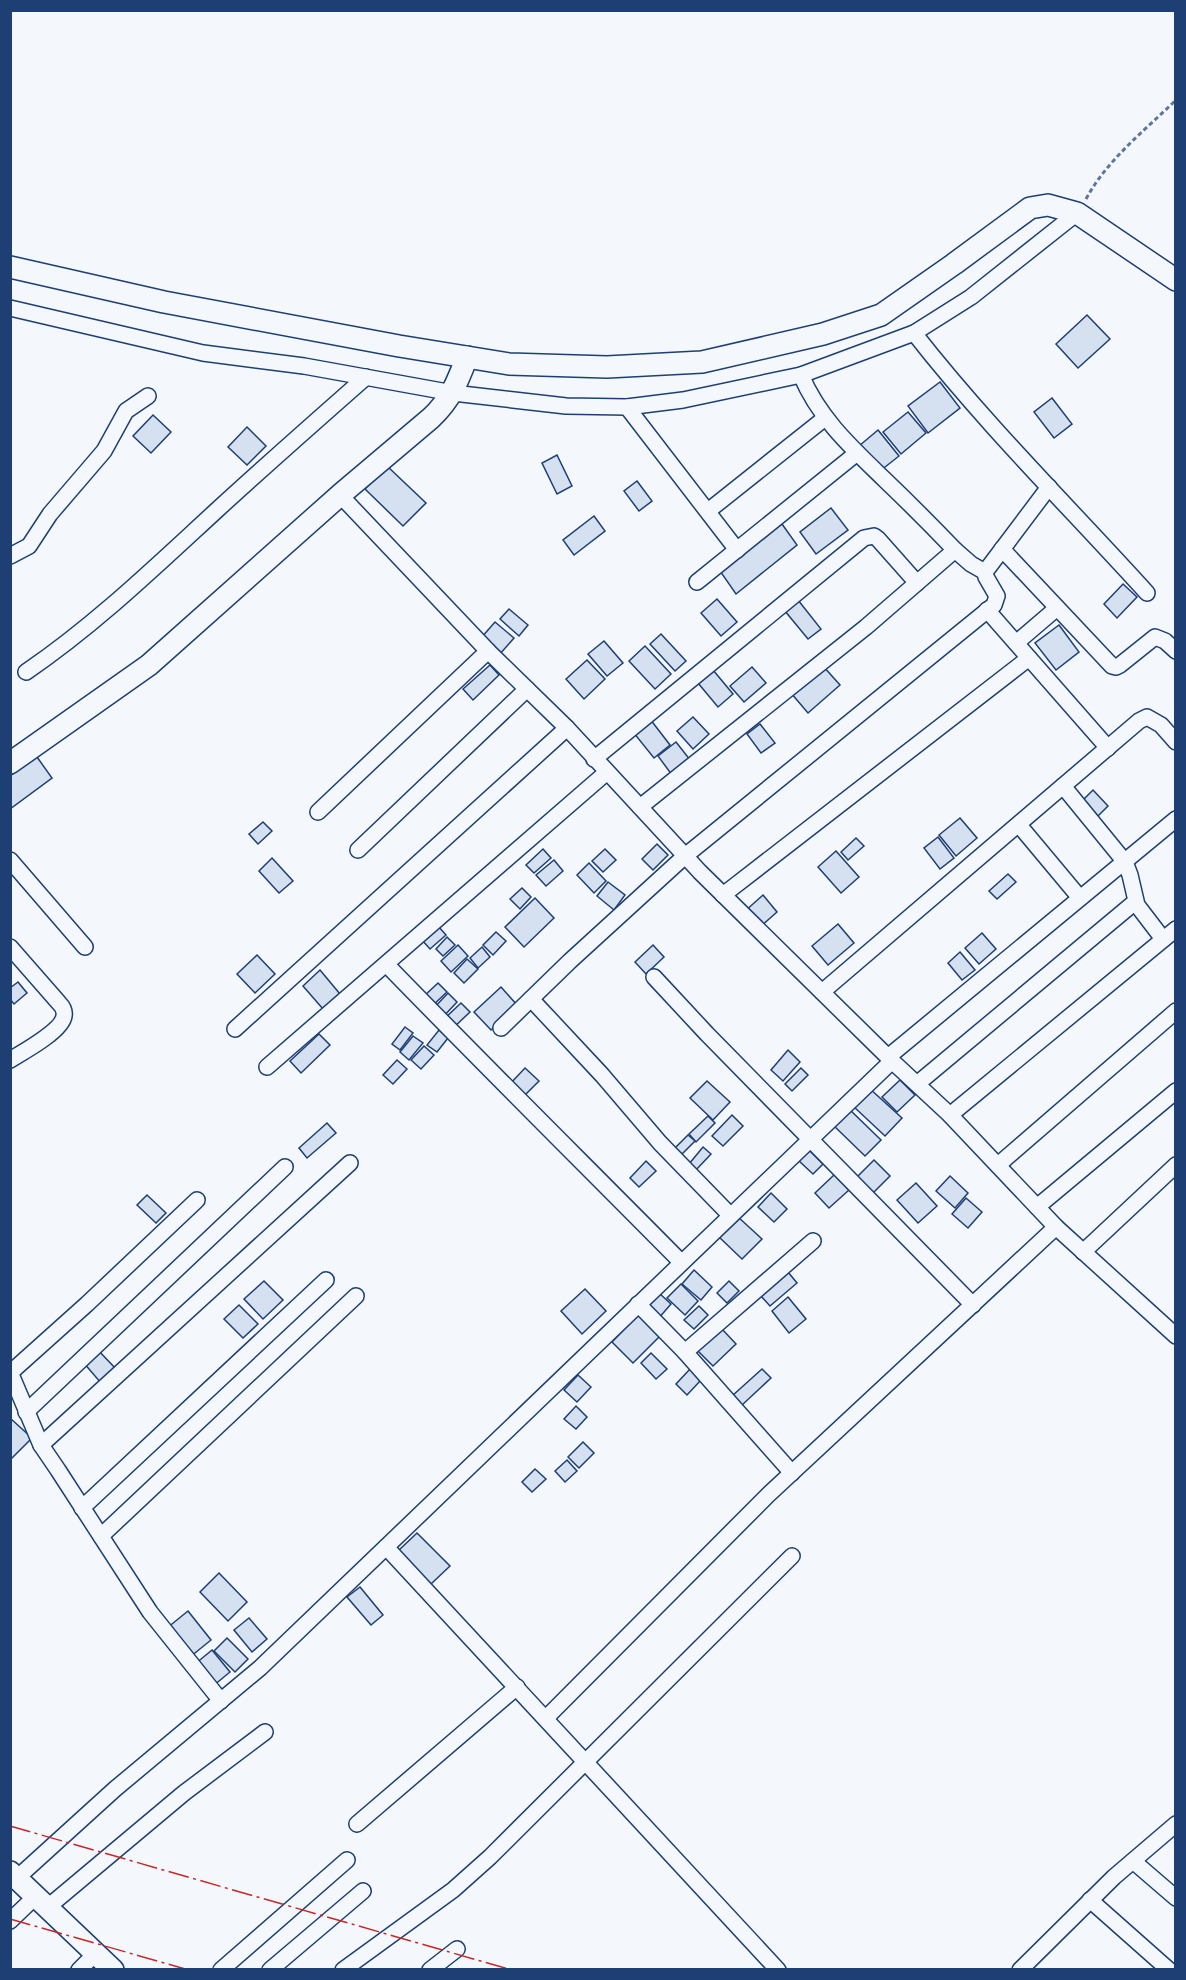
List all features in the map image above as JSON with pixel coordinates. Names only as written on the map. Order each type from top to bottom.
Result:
[{"type":"street","points":[[10,267],[164,302],[467,357],[509,364],[607,367],[713,360],[824,334],[881,315],[1030,208],[1048,205],[1077,213],[1176,280]]},
{"type":"street","points":[[10,308],[203,353],[304,366],[453,393],[566,406],[627,407],[683,400],[801,375],[914,333],[971,297],[1077,213]]},
{"type":"street","points":[[914,333],[959,389],[1147,593]]},
{"type":"street","points":[[10,763],[149,665],[340,495],[431,418],[453,393],[467,357]]},
{"type":"street","points":[[501,1028],[685,856],[997,601],[997,596],[985,572],[971,564],[955,550],[825,418],[810,397],[801,375]]},
{"type":"street","points":[[26,672],[63,647],[137,584],[366,377]]},
{"type":"street","points":[[10,556],[29,546],[50,514],[104,451],[126,411],[148,396]]},
{"type":"street","points":[[627,407],[737,550]]},
{"type":"street","points":[[708,511],[825,418]]},
{"type":"street","points":[[697,582],[857,453]]},
{"type":"street","points":[[985,572],[1049,487]]},
{"type":"street","points":[[340,495],[488,651],[567,728],[723,895],[950,1115],[1056,1227],[1176,1336]]},
{"type":"street","points":[[594,759],[864,538],[874,536],[878,539],[917,583]]},
{"type":"street","points":[[1002,549],[1112,666],[1120,665],[1155,637],[1165,641],[1176,651]]},
{"type":"street","points":[[640,807],[866,627],[955,550]]},
{"type":"street","points":[[1016,643],[1057,608]]},
{"type":"street","points":[[987,610],[1108,748]]},
{"type":"street","points":[[318,812],[488,651]]},
{"type":"street","points":[[723,895],[1029,658]]},
{"type":"street","points":[[358,850],[527,689]]},
{"type":"street","points":[[822,992],[1139,721],[1147,717],[1161,725],[1176,742]]},
{"type":"street","points":[[235,1029],[567,728]]},
{"type":"street","points":[[267,1067],[607,772]]},
{"type":"street","points":[[1063,786],[1125,862],[1135,902],[1163,939]]},
{"type":"street","points":[[113,1970],[14,1875],[269,1660],[890,1059],[1176,819]]},
{"type":"street","points":[[1019,825],[1080,898]]},
{"type":"street","points":[[10,860],[85,947]]},
{"type":"street","points":[[917,1084],[1135,902]]},
{"type":"street","points":[[950,1115],[1176,929]]},
{"type":"street","points":[[10,947],[59,1002],[64,1010],[64,1016],[58,1027],[10,1060]]},
{"type":"street","points":[[387,965],[502,1084],[681,1262]]},
{"type":"street","points":[[654,977],[973,1305]]},
{"type":"street","points":[[531,999],[660,1143],[730,1215]]},
{"type":"street","points":[[998,1165],[1173,1019]]},
{"type":"street","points":[[1037,1207],[1176,1091]]},
{"type":"street","points":[[41,1445],[350,1163]]},
{"type":"street","points":[[1083,1252],[1176,1165]]},
{"type":"street","points":[[26,1412],[285,1167]]},
{"type":"street","points":[[197,1200],[11,1372],[41,1445],[150,1612],[221,1701]]},
{"type":"street","points":[[546,1718],[792,1473],[1056,1227]]},
{"type":"street","points":[[685,1352],[813,1241]]},
{"type":"street","points":[[82,1508],[326,1280]]},
{"type":"street","points":[[100,1536],[356,1296]]},
{"type":"street","points":[[638,1304],[685,1352],[792,1473]]},
{"type":"street","points":[[386,1547],[778,1970]]},
{"type":"street","points":[[344,1970],[453,1890],[523,1827],[792,1556]]},
{"type":"street","points":[[357,1824],[517,1687]]},
{"type":"street","points":[[10,1922],[42,1902],[264,1732]]},
{"type":"street","points":[[1020,1970],[1090,1900],[1176,1824]]},
{"type":"street","points":[[221,1970],[346,1860]]},
{"type":"street","points":[[1133,1861],[1176,1898]]},
{"type":"street","points":[[270,1970],[363,1891]]},
{"type":"street","points":[[1090,1900],[1169,1970]]},
{"type":"street","points":[[430,1970],[457,1949]]},
{"type":"street","points":[[79,1970],[96,1953]]},
{"type":"path","points":[[1077,213],[1095,182],[1120,153],[1176,100]]},
{"type":"building","points":[[1087,315],[1110,339],[1078,368],[1056,344]]},
{"type":"building","points":[[940,382],[960,408],[928,433],[908,406]]},
{"type":"building","points":[[1052,398],[1072,424],[1054,438],[1034,412]]},
{"type":"building","points":[[908,412],[926,433],[901,454],[883,432]]},
{"type":"building","points":[[153,415],[171,432],[151,453],[133,436]]},
{"type":"building","points":[[247,427],[266,446],[247,465],[228,447]]},
{"type":"building","points":[[878,430],[899,456],[880,471],[859,446]]},
{"type":"building","points":[[557,455],[572,486],[557,494],[542,463]]},
{"type":"building","points":[[387,466],[426,503],[403,526],[365,489]]},
{"type":"building","points":[[637,481],[652,501],[639,511],[624,491]]},
{"type":"building","points":[[831,508],[848,530],[816,554],[800,532]]},
{"type":"building","points":[[594,516],[605,531],[574,555],[563,540]]},
{"type":"building","points":[[782,524],[797,545],[736,594],[720,571]]},
{"type":"building","points":[[1123,584],[1137,597],[1117,618],[1104,604]]},
{"type":"building","points":[[717,599],[737,622],[721,636],[701,613]]},
{"type":"building","points":[[798,600],[821,629],[808,639],[785,611]]},
{"type":"building","points":[[509,609],[528,625],[519,636],[500,619]]},
{"type":"building","points":[[495,622],[514,638],[499,655],[481,638]]},
{"type":"building","points":[[1059,625],[1079,652],[1056,670],[1035,643]]},
{"type":"building","points":[[661,634],[686,661],[675,671],[650,644]]},
{"type":"building","points":[[604,641],[623,663],[607,676],[588,654]]},
{"type":"building","points":[[645,646],[671,674],[655,689],[629,661]]},
{"type":"building","points":[[587,660],[605,679],[584,699],[566,679]]},
{"type":"building","points":[[490,665],[499,675],[473,700],[463,689]]},
{"type":"building","points":[[823,666],[840,685],[808,713],[791,693]]},
{"type":"building","points":[[752,667],[766,683],[744,702],[730,686]]},
{"type":"building","points":[[713,670],[733,694],[718,707],[698,683]]},
{"type":"building","points":[[693,717],[709,734],[693,749],[677,731]]},
{"type":"building","points":[[650,719],[670,745],[654,758],[633,732]]},
{"type":"building","points":[[760,724],[775,743],[761,753],[747,734]]},
{"type":"building","points":[[676,742],[691,761],[672,775],[658,756]]},
{"type":"building","points":[[37,757],[52,778],[10,809],[10,776]]},
{"type":"building","points":[[1093,790],[1108,806],[1096,818],[1081,802]]},
{"type":"building","points":[[960,818],[977,838],[956,856],[939,835]]},
{"type":"building","points":[[263,822],[272,831],[258,844],[249,834]]},
{"type":"building","points":[[938,837],[954,858],[940,869],[924,848]]},
{"type":"building","points":[[856,838],[864,846],[848,860],[841,852]]},
{"type":"building","points":[[657,844],[668,855],[653,870],[642,859]]},
{"type":"building","points":[[543,849],[551,858],[534,873],[526,865]]},
{"type":"building","points":[[605,849],[616,860],[603,872],[592,861]]},
{"type":"building","points":[[836,851],[859,877],[841,893],[818,867]]},
{"type":"building","points":[[272,858],[293,881],[279,893],[259,871]]},
{"type":"building","points":[[554,860],[563,871],[546,886],[536,875]]},
{"type":"building","points":[[589,863],[606,881],[594,893],[577,875]]},
{"type":"building","points":[[1008,874],[1016,882],[997,899],[989,891]]},
{"type":"building","points":[[608,882],[625,895],[614,910],[597,896]]},
{"type":"building","points":[[522,888],[531,897],[520,909],[510,899]]},
{"type":"building","points":[[763,895],[777,912],[759,928],[744,912]]},
{"type":"building","points":[[535,898],[554,918],[524,947],[505,927]]},
{"type":"building","points":[[838,924],[854,943],[828,965],[812,946]]},
{"type":"building","points":[[438,926],[446,935],[430,949],[422,940]]},
{"type":"building","points":[[496,932],[506,941],[493,955],[483,945]]},
{"type":"building","points":[[982,933],[996,949],[979,964],[965,948]]},
{"type":"building","points":[[447,937],[455,945],[443,956],[436,949]]},
{"type":"building","points":[[458,945],[468,956],[451,972],[441,961]]},
{"type":"building","points":[[653,945],[664,957],[646,974],[635,962]]},
{"type":"building","points":[[482,947],[490,957],[478,968],[470,958]]},
{"type":"building","points":[[960,952],[975,970],[962,980],[948,963]]},
{"type":"building","points":[[257,955],[275,974],[255,993],[237,974]]},
{"type":"building","points":[[467,959],[478,969],[464,983],[454,973]]},
{"type":"building","points":[[320,970],[340,994],[323,1009],[303,986]]},
{"type":"building","points":[[18,982],[27,993],[14,1004],[10,999],[10,988]]},
{"type":"building","points":[[438,983],[447,992],[431,1007],[422,998]]},
{"type":"building","points":[[501,987],[518,1006],[491,1030],[474,1012]]},
{"type":"building","points":[[448,993],[457,1002],[442,1018],[433,1009]]},
{"type":"building","points":[[461,1003],[470,1012],[452,1029],[443,1020]]},
{"type":"building","points":[[405,1027],[413,1033],[400,1050],[392,1044]]},
{"type":"building","points":[[439,1030],[448,1038],[437,1052],[427,1045]]},
{"type":"building","points":[[319,1034],[330,1045],[301,1073],[290,1061]]},
{"type":"building","points":[[413,1036],[423,1043],[409,1060],[400,1052]]},
{"type":"building","points":[[424,1046],[434,1055],[421,1069],[411,1060]]},
{"type":"building","points":[[788,1050],[800,1062],[783,1081],[771,1070]]},
{"type":"building","points":[[397,1060],[407,1069],[393,1084],[383,1075]]},
{"type":"building","points":[[525,1068],[539,1081],[522,1098],[509,1085]]},
{"type":"building","points":[[801,1068],[808,1075],[792,1091],[785,1084]]},
{"type":"building","points":[[900,1080],[915,1095],[897,1112],[882,1097]]},
{"type":"building","points":[[707,1081],[730,1102],[713,1120],[690,1098]]},
{"type":"building","points":[[869,1088],[902,1118],[885,1136],[853,1106]]},
{"type":"building","points":[[848,1108],[881,1140],[865,1156],[833,1125]]},
{"type":"building","points":[[732,1115],[743,1126],[723,1146],[712,1136]]},
{"type":"building","points":[[708,1116],[715,1123],[696,1142],[689,1134]]},
{"type":"building","points":[[327,1123],[336,1133],[307,1158],[299,1148]]},
{"type":"building","points":[[688,1135],[695,1141],[679,1157],[672,1151]]},
{"type":"building","points":[[703,1147],[711,1154],[696,1170],[689,1164]]},
{"type":"building","points":[[809,1150],[823,1164],[813,1174],[798,1160]]},
{"type":"building","points":[[874,1160],[890,1176],[873,1193],[857,1177]]},
{"type":"building","points":[[646,1161],[656,1171],[639,1187],[630,1178]]},
{"type":"building","points":[[835,1174],[849,1190],[829,1208],[815,1193]]},
{"type":"building","points":[[950,1176],[968,1193],[955,1208],[936,1191]]},
{"type":"building","points":[[916,1183],[937,1206],[918,1223],[897,1200]]},
{"type":"building","points":[[771,1193],[787,1209],[774,1222],[758,1207]]},
{"type":"building","points":[[147,1195],[166,1213],[156,1223],[137,1205]]},
{"type":"building","points":[[966,1198],[982,1212],[968,1228],[952,1214]]},
{"type":"building","points":[[737,1216],[762,1239],[742,1259],[718,1236]]},
{"type":"building","points":[[694,1270],[712,1287],[701,1300],[682,1284]]},
{"type":"building","points":[[788,1272],[797,1283],[770,1306],[760,1295]]},
{"type":"building","points":[[264,1281],[283,1300],[263,1319],[244,1299]]},
{"type":"building","points":[[729,1281],[739,1291],[727,1303],[717,1293]]},
{"type":"building","points":[[681,1284],[698,1301],[685,1315],[667,1298]]},
{"type":"building","points":[[585,1289],[606,1311],[582,1334],[561,1311]]},
{"type":"building","points":[[659,1293],[671,1304],[658,1319],[646,1308]]},
{"type":"building","points":[[788,1297],[806,1319],[789,1333],[772,1311]]},
{"type":"building","points":[[239,1305],[258,1324],[243,1338],[224,1319]]},
{"type":"building","points":[[699,1306],[708,1315],[694,1329],[684,1320]]},
{"type":"building","points":[[640,1313],[662,1334],[633,1363],[612,1342]]},
{"type":"building","points":[[721,1328],[736,1344],[713,1366],[697,1350]]},
{"type":"building","points":[[97,1349],[116,1369],[101,1383],[83,1362]]},
{"type":"building","points":[[651,1353],[667,1369],[656,1379],[641,1363]]},
{"type":"building","points":[[690,1369],[701,1380],[687,1395],[676,1384]]},
{"type":"building","points":[[762,1369],[771,1378],[741,1406],[732,1396]]},
{"type":"building","points":[[578,1375],[591,1387],[577,1402],[564,1390]]},
{"type":"building","points":[[576,1406],[587,1417],[576,1429],[564,1419]]},
{"type":"building","points":[[10,1418],[32,1438],[10,1460]]},
{"type":"building","points":[[583,1442],[594,1453],[579,1468],[568,1457]]},
{"type":"building","points":[[567,1460],[577,1471],[565,1482],[555,1471]]},
{"type":"building","points":[[535,1469],[546,1479],[532,1492],[522,1482]]},
{"type":"building","points":[[417,1533],[450,1566],[431,1584],[398,1551]]},
{"type":"building","points":[[219,1573],[247,1602],[228,1621],[200,1592]]},
{"type":"building","points":[[360,1587],[383,1615],[371,1625],[347,1597]]},
{"type":"building","points":[[188,1611],[211,1640],[190,1657],[167,1628]]},
{"type":"building","points":[[249,1618],[267,1639],[252,1652],[234,1630]]},
{"type":"building","points":[[227,1638],[248,1659],[235,1672],[214,1651]]},
{"type":"building","points":[[212,1650],[230,1672],[213,1686],[195,1664]]},
{"type":"power","points":[[10,1826],[512,1970]]},
{"type":"power","points":[[10,1919],[189,1970]]}]
